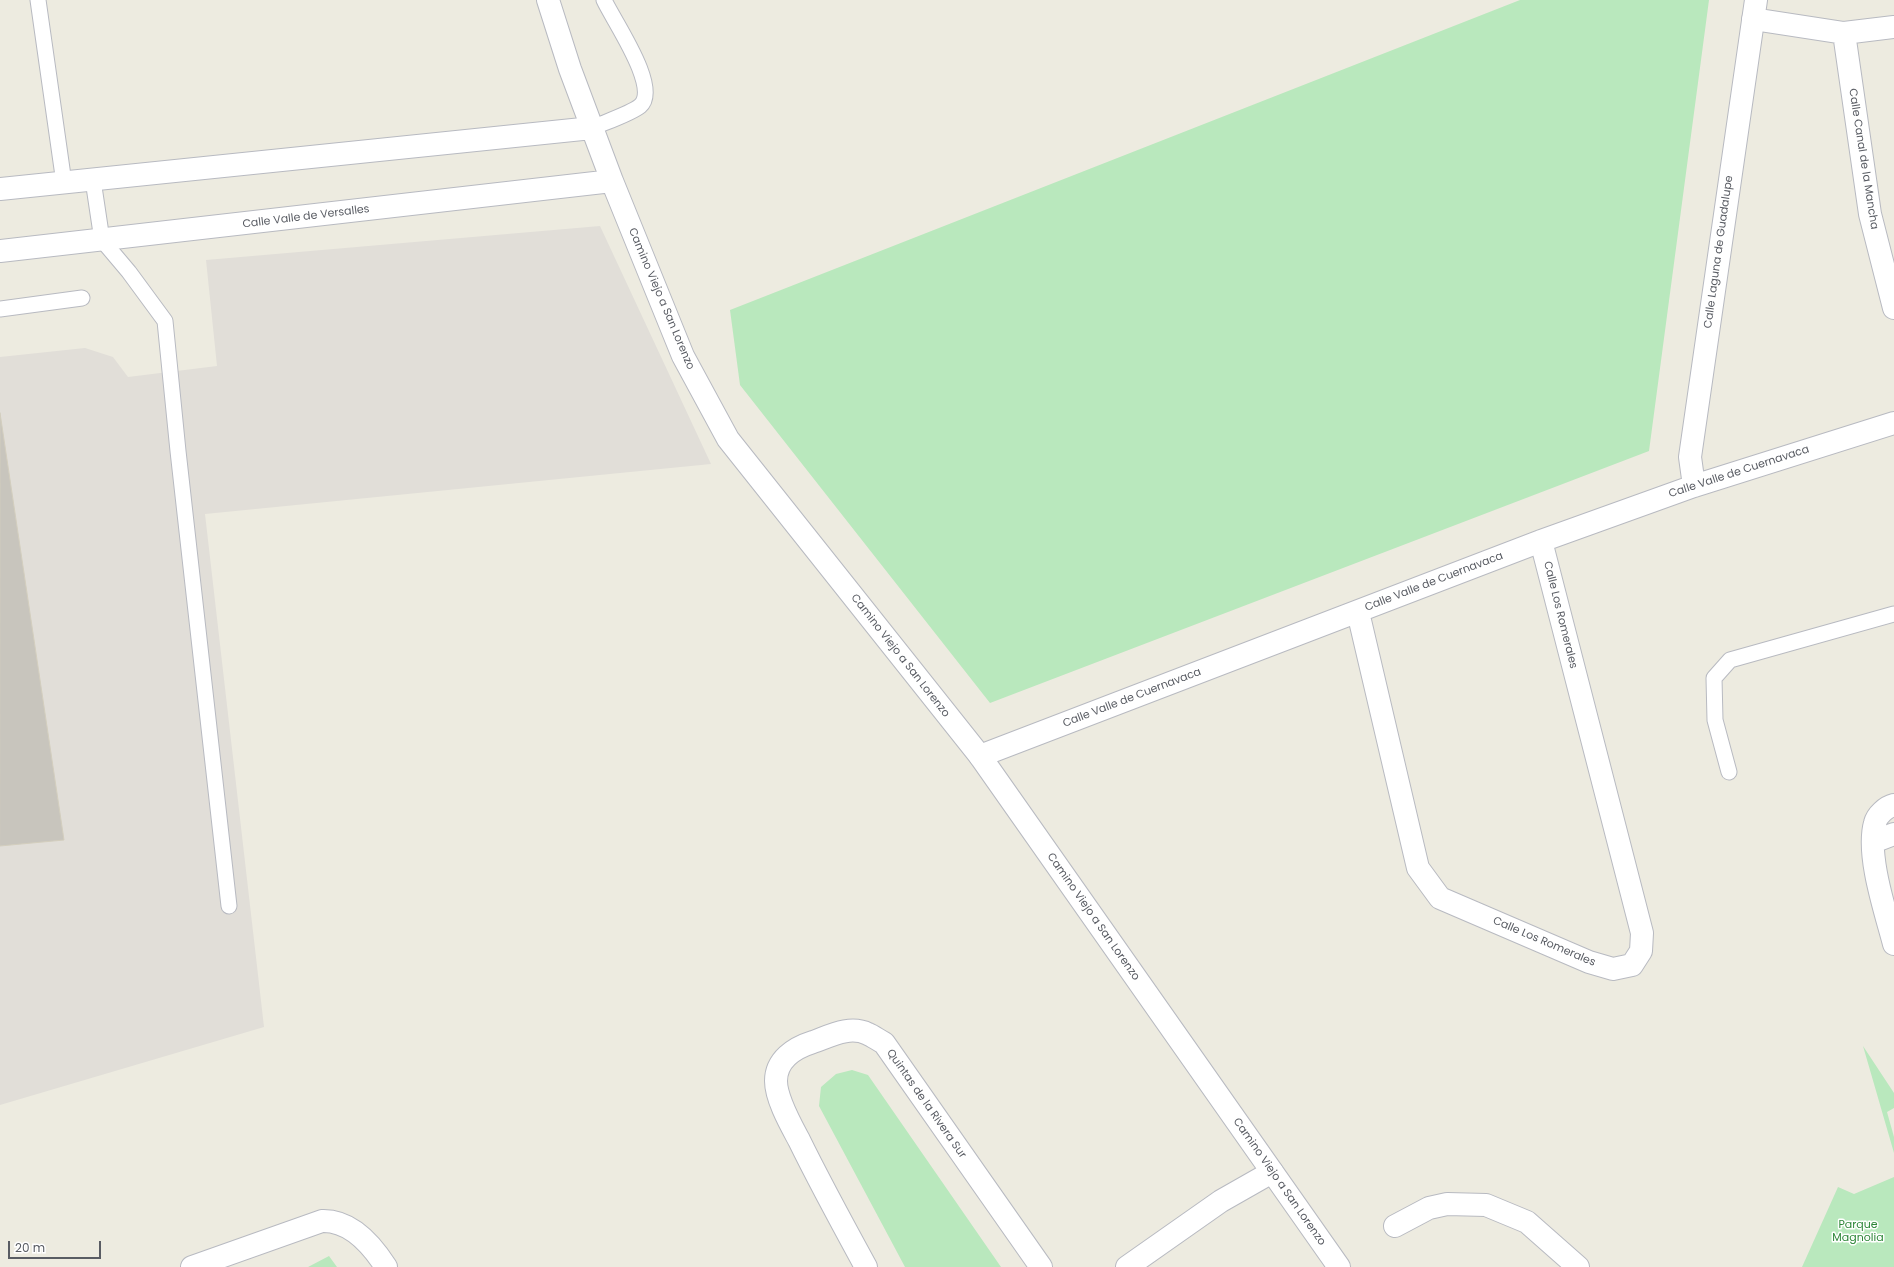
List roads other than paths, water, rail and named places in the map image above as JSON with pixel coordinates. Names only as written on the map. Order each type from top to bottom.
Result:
[{"type":"street","name":"Camino Viejo a San Lorenzo","points":[[548,0],[570,69],[612,181],[683,356],[728,439],[980,756],[1339,1267]]},
{"type":"street","name":"Calle Laguna de Guadalupe","points":[[1694,486],[1690,457],[1754,9],[1844,33]]},
{"type":"street","points":[[1844,33],[1894,27]]},
{"type":"street","name":"Calle Canal de la Mancha","points":[[1844,33],[1870,214],[1888,292],[1894,308]]},
{"type":"street","points":[[0,189],[592,128]]},
{"type":"street","name":"Calle Valle de Versalles","points":[[0,251],[612,181]]},
{"type":"street","name":"Calle Valle de Cuernavaca","points":[[980,756],[1541,541],[1694,486],[1894,423]]},
{"type":"street","name":"Calle Los Romerales","points":[[1358,612],[1418,868],[1440,898],[1589,962],[1613,969],[1632,965],[1640,951],[1642,934],[1541,541]]},
{"type":"street","points":[[1894,805],[1887,807],[1875,822],[1873,842],[1876,871],[1894,944]]},
{"type":"street","points":[[1873,842],[1894,834]]},
{"type":"street","name":"Quintas de la Rivera Sur","points":[[866,1267],[817,1177],[789,1121],[778,1093],[776,1081],[779,1067],[787,1055],[808,1043],[835,1034],[855,1030],[868,1034],[884,1043],[1041,1267]]},
{"type":"street","points":[[1127,1267],[1221,1201],[1272,1172]]},
{"type":"street","points":[[1396,1226],[1429,1208],[1441,1205],[1486,1205],[1527,1222],[1578,1267]]},
{"type":"street","points":[[192,1267],[322,1221],[329,1220],[344,1224],[355,1232],[377,1252],[386,1267]]},
{"type":"lane","points":[[38,0],[64,183]]},
{"type":"lane","points":[[592,128],[640,106],[646,96],[646,81],[623,34],[604,0]]},
{"type":"lane","points":[[93,180],[102,240],[129,272],[165,321],[178,451],[229,906]]},
{"type":"lane","points":[[0,309],[82,298]]},
{"type":"lane","points":[[1729,772],[1715,720],[1714,678],[1730,660],[1894,614]]},
{"type":"park label","name":"Parque Magnolia","points":[[1858,1231]]}]
